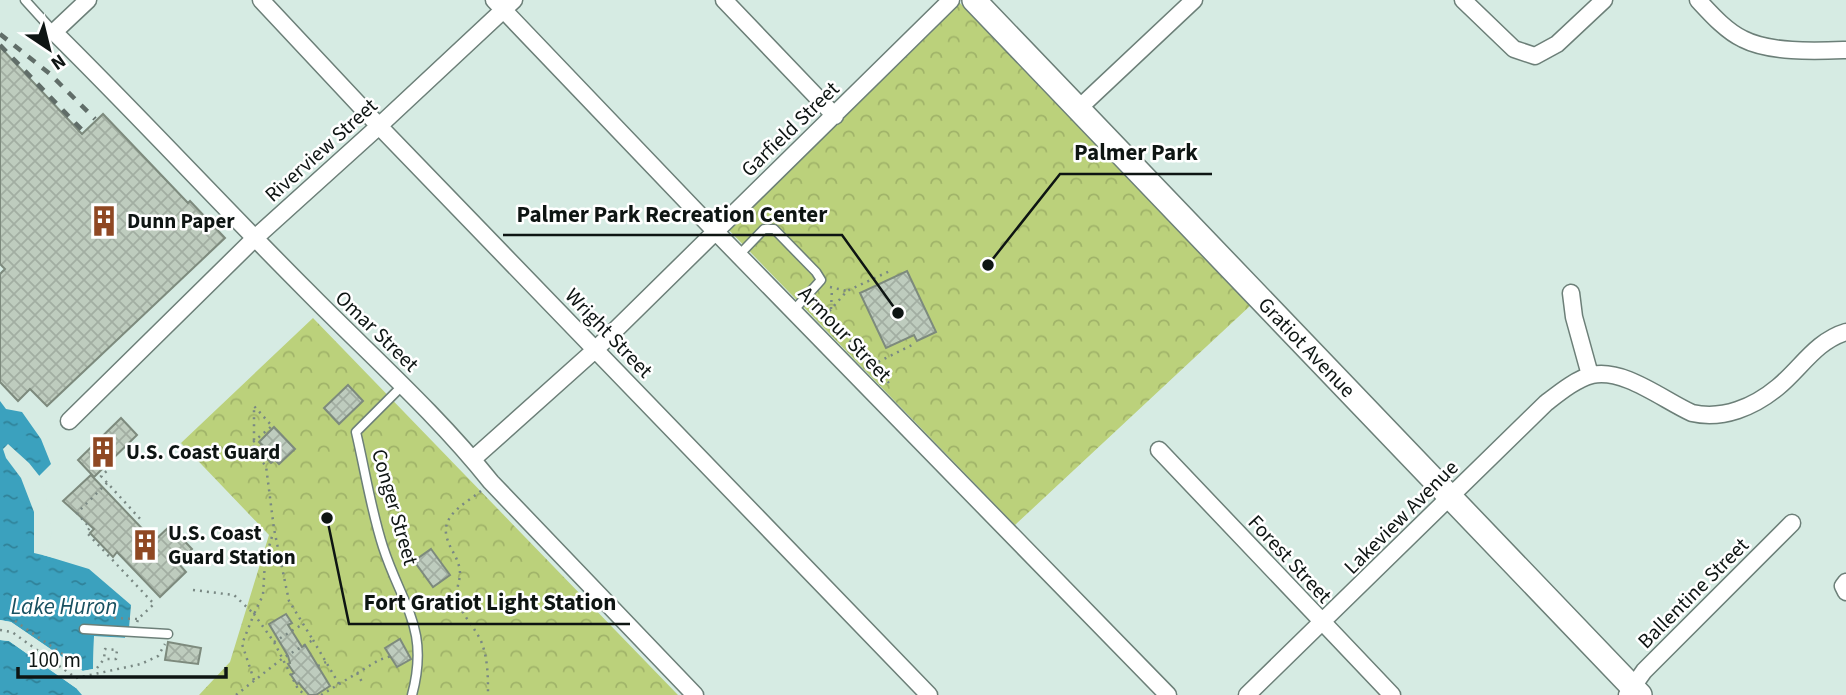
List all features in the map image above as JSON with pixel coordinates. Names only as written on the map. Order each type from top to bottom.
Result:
[{"type":"street","points":[[54,32],[88,0]]},
{"type":"street","name":"Wright Street","points":[[261,0],[379,126],[929,695]]},
{"type":"street","points":[[724,0],[835,116]]},
{"type":"street","name":"Garfield Street","points":[[473,459],[596,349],[951,0]]},
{"type":"street","name":"Gratiot Avenue","points":[[974,0],[1452,497],[1633,693]]},
{"type":"street","points":[[1079,109],[1194,0]]},
{"type":"street","points":[[1464,0],[1514,49],[1535,56],[1557,44],[1604,0]]},
{"type":"street","points":[[1698,0],[1736,35],[1754,43],[1796,50],[1846,50]]},
{"type":"street","name":"Riverview Street","points":[[69,421],[255,238],[379,126],[504,3]]},
{"type":"street","name":"Armour Street","points":[[504,3],[738,255],[1168,695]]},
{"type":"street","name":"Omar Street","points":[[54,32],[403,385],[473,459],[491,482],[695,695]]},
{"type":"street","points":[[1572,293],[1574,317],[1590,375],[1617,376],[1692,413],[1702,415],[1723,415],[1761,398],[1778,386],[1815,349],[1832,337],[1846,332]]},
{"type":"street","name":"Lakeview Avenue","points":[[1248,695],[1546,403],[1590,375]]},
{"type":"street","name":"Forest Street","points":[[1159,450],[1392,695]]},
{"type":"street","name":"Ballentine Street","points":[[1633,693],[1644,671],[1792,523]]},
{"type":"street","points":[[1846,582],[1843,586],[1846,592]]},
{"type":"lane","name":"Omar Street","points":[[25,0],[54,32]]},
{"type":"lane","points":[[738,255],[764,229],[774,229],[821,280],[793,311]]},
{"type":"lane","name":"Conger Street","points":[[403,385],[356,432],[383,547],[417,629],[419,650],[412,695]]},
{"type":"lane","points":[[84,629],[168,634]]},
{"type":"path","points":[[889,383],[826,315],[847,291],[892,270]]},
{"type":"path","points":[[821,280],[832,289],[847,291]]},
{"type":"path","points":[[831,310],[832,289]]},
{"type":"path","points":[[872,365],[912,345]]},
{"type":"path","points":[[253,442],[272,426],[254,406],[253,442],[254,453],[266,466],[274,530],[289,601],[339,684]]},
{"type":"path","points":[[260,460],[261,452]]},
{"type":"path","points":[[260,460],[267,458]]},
{"type":"path","points":[[105,466],[108,470],[101,476],[142,521]]},
{"type":"path","points":[[488,695],[487,662],[481,641],[457,602],[460,566],[447,540],[445,529],[454,509],[491,482]]},
{"type":"path","points":[[107,483],[77,513],[90,528],[88,534],[154,604],[138,619],[136,632]]},
{"type":"path","points":[[254,681],[242,644],[262,596],[265,561],[274,530]]},
{"type":"path","points":[[192,590],[234,595],[254,614],[274,642],[298,689],[305,695]]},
{"type":"path","points":[[114,618],[138,619]]},
{"type":"path","points":[[15,621],[74,662],[72,664]]},
{"type":"path","points":[[274,642],[303,624]]},
{"type":"path","points":[[0,630],[12,632],[76,678],[141,664],[158,656],[168,634]]},
{"type":"path","points":[[236,695],[282,658],[313,640]]},
{"type":"path","points":[[321,695],[356,673],[391,656]]},
{"type":"path","points":[[97,668],[104,659]]},
{"type":"path","points":[[318,666],[326,662]]},
{"type":"path","points":[[356,673],[362,682]]},
{"type":"path","points":[[330,690],[333,695]]},
{"type":"green space","points":[[959,2],[1251,305],[1015,525],[724,225]]},
{"type":"green space","points":[[313,318],[678,695],[199,695],[230,662],[269,535],[181,443]]},
{"type":"water","name":"Lake Huron","points":[[0,401],[6,409],[22,412],[41,439],[51,464],[37,478],[43,555],[89,569],[131,605],[129,628],[126,628],[125,638],[94,637],[93,669],[82,671],[11,622],[0,620]]},
{"type":"water","name":"Lake Huron","points":[[0,640],[9,641],[82,695],[0,695]]},
{"type":"pier","points":[[8,444],[41,478],[52,531],[47,552],[55,555],[55,558],[34,553],[34,512],[21,478],[6,458],[3,449]]},
{"type":"pier","points":[[0,620],[11,622],[83,671],[93,669],[94,636],[128,638],[125,641],[97,640],[96,671],[82,675],[9,625],[0,624]]},
{"type":"pier","points":[[0,636],[11,638],[80,687],[76,688],[9,641],[0,640]]},
{"type":"building","name":"Dunn Paper","points":[[0,47],[82,134],[103,114],[225,238],[47,406],[30,389],[18,401],[0,382],[0,274],[5,269],[0,264]]},
{"type":"building","points":[[907,271],[936,332],[917,341],[914,335],[886,348],[860,293]]},
{"type":"building","points":[[348,385],[363,401],[339,424],[324,408]]},
{"type":"building","name":"U.S. Coast Guard","points":[[121,418],[137,435],[94,477],[78,460]]},
{"type":"building","points":[[274,427],[295,449],[279,464],[275,460],[271,463],[258,449],[262,445],[259,442]]},
{"type":"building","name":"U.S. Coast Guard Station","points":[[91,475],[154,541],[170,526],[192,549],[178,563],[186,572],[160,597],[117,552],[113,557],[90,533],[94,529],[63,501]]},
{"type":"building","points":[[431,549],[450,575],[433,587],[414,561]]},
{"type":"building","points":[[286,614],[292,623],[288,625],[302,647],[305,645],[330,686],[316,695],[309,695],[291,675],[294,673],[288,664],[288,656],[269,624]]},
{"type":"building","points":[[400,639],[411,659],[397,667],[385,648]]},
{"type":"building","points":[[168,642],[201,648],[198,664],[165,660]]},
{"type":"railway","points":[[0,34],[50,74],[95,119]]},
{"type":"railway","points":[[0,45],[83,131]]},
{"type":"place","name":"Dunn Paper","points":[[104,221]]},
{"type":"place","name":"Palmer Park","points":[[988,265]]},
{"type":"place","name":"Palmer Park Recreation Center","points":[[898,313]]},
{"type":"place","name":"U.S. Coast Guard","points":[[103,452]]},
{"type":"place","name":"Fort Gratiot Light Station","points":[[327,518]]},
{"type":"place","name":"U.S. Coast Guard Station","points":[[145,545]]}]
